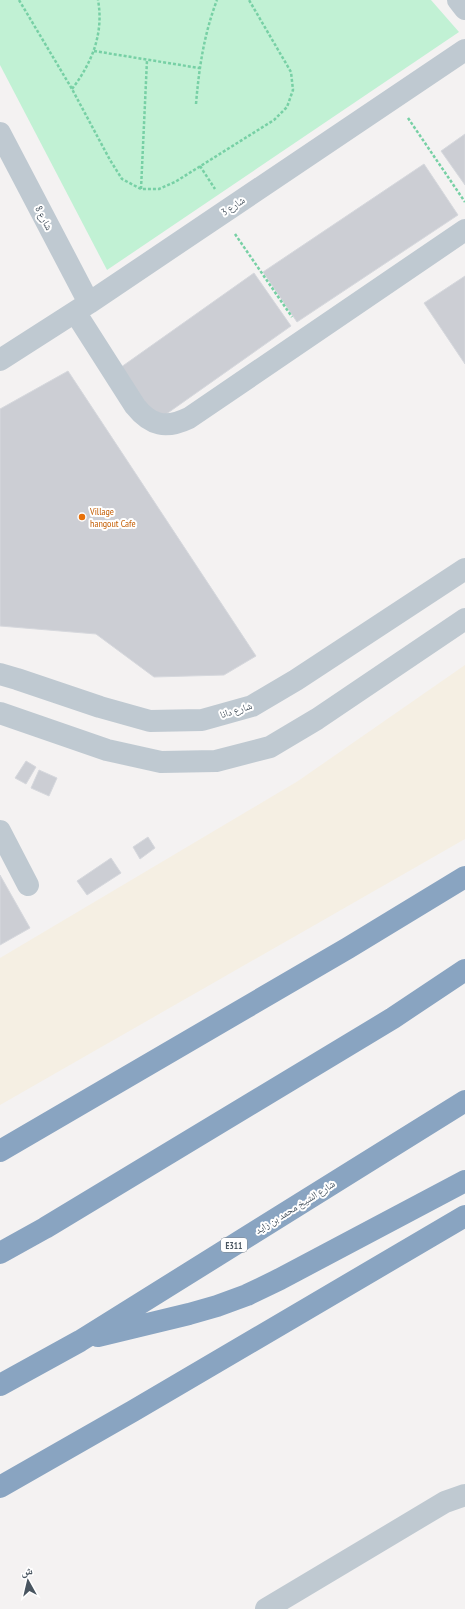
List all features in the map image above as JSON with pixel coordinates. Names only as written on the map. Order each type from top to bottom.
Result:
[{"type":"highway","points":[[0,1151],[348,948],[465,877]]},
{"type":"highway","points":[[0,1253],[45,1228],[393,1018],[465,970]]},
{"type":"highway","name":"شارع الشيخ محمد بن زايد","points":[[0,1385],[80,1341],[465,1101]]},
{"type":"highway","points":[[80,1341],[189,1314],[218,1306],[247,1295],[465,1181]]},
{"type":"highway","points":[[0,1487],[133,1411],[465,1216]]},
{"type":"street","points":[[458,0],[465,9]]},
{"type":"street","name":"شارع 3","points":[[0,360],[82,307],[465,50]]},
{"type":"street","name":"شارع 8","points":[[0,133],[82,307],[135,406],[143,416],[153,422],[165,425],[178,423],[189,418],[465,230]]},
{"type":"street","name":"شارع دانا","points":[[0,674],[100,708],[150,721],[202,720],[252,706],[302,676],[465,569]]},
{"type":"street","points":[[0,713],[107,750],[161,762],[216,761],[270,747],[317,719],[465,619]]},
{"type":"street","points":[[0,831],[28,885]]},
{"type":"street","points":[[266,1609],[445,1502],[465,1495]]},
{"type":"path","points":[[19,0],[72,89],[110,160],[122,179],[142,189],[159,189],[174,182],[274,120],[287,108],[293,90],[291,72],[249,0]]},
{"type":"path","points":[[72,89],[88,65],[94,51],[99,31],[100,10],[98,0]]},
{"type":"path","points":[[196,104],[198,68],[208,22],[217,0]]},
{"type":"path","points":[[94,51],[198,68]]},
{"type":"path","points":[[142,189],[147,60]]},
{"type":"path","points":[[394,98],[465,202]]},
{"type":"path","points":[[221,214],[306,338]]},
{"type":"green space","points":[[0,0],[431,0],[459,32],[107,270],[0,65]]},
{"type":"sand","points":[[465,665],[465,839],[0,1105],[0,958],[298,781]]},
{"type":"building","points":[[465,134],[465,185],[441,151]]},
{"type":"building","points":[[424,164],[458,215],[297,322],[263,272]]},
{"type":"building","points":[[254,273],[291,326],[155,422],[117,370]]},
{"type":"building","points":[[465,276],[465,364],[424,303]]},
{"type":"building","name":"Village hangout Cafe","points":[[68,371],[256,656],[224,675],[154,677],[96,634],[0,626],[0,409]]},
{"type":"building","points":[[26,761],[36,767],[26,784],[15,778]]},
{"type":"building","points":[[39,770],[57,778],[49,796],[31,788]]},
{"type":"building","points":[[148,837],[155,848],[140,859],[133,847]]},
{"type":"building","points":[[111,858],[121,873],[87,895],[77,881]]},
{"type":"building","points":[[0,875],[30,928],[0,945]]},
{"type":"place","name":"Village hangout Cafe","points":[[82,517]]}]
